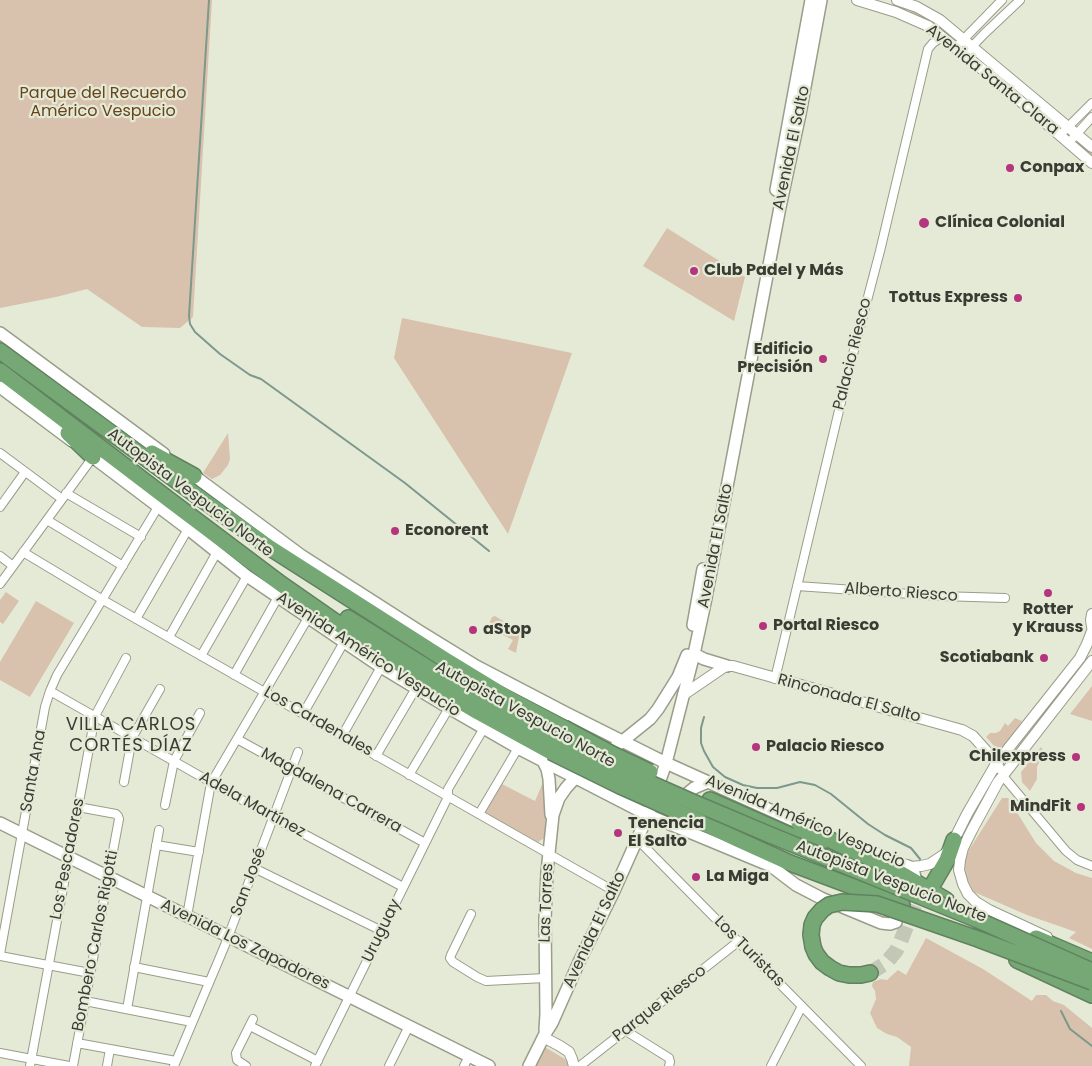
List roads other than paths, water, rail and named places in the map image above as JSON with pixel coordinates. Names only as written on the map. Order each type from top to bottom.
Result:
[{"type":"highway","name":"Autopista Vespucio Norte","points":[[0,351],[275,551],[444,660],[506,697],[556,739],[620,786],[790,862],[963,929],[1092,984]]},
{"type":"highway","name":"Autopista Vespucio Norte","points":[[0,371],[172,502],[218,545],[295,594],[371,646],[478,712],[556,739],[618,757],[815,846],[1092,962]]},
{"type":"highway","points":[[27,391],[93,457]]},
{"type":"highway","points":[[111,432],[194,476]]},
{"type":"highway","points":[[556,739],[695,803],[978,920],[1092,971]]},
{"type":"highway","points":[[799,823],[898,872],[946,900]]},
{"type":"highway","points":[[924,881],[947,860],[959,842]]},
{"type":"highway","points":[[720,844],[841,882]]},
{"type":"highway","points":[[924,881],[943,855]]},
{"type":"highway","points":[[771,866],[978,940],[1092,984]]},
{"type":"highway","points":[[870,973],[852,976],[839,973],[822,962],[816,954],[813,945],[812,925],[815,918],[827,906],[842,902],[877,904]]},
{"type":"highway","points":[[981,944],[1092,995]]},
{"type":"main road","name":"Avenida El Salto","points":[[575,778],[650,719],[666,698],[678,677],[686,657],[731,432],[811,0]]},
{"type":"main road","name":"Avenida El Salto","points":[[529,1066],[552,1023],[614,891],[648,815],[666,763],[705,603],[778,216],[800,114],[820,0]]},
{"type":"main road","points":[[0,333],[302,556],[419,631],[501,680],[556,739],[547,769],[552,821]]},
{"type":"main road","name":"Avenida Américo Vespucio","points":[[0,387],[188,529],[218,545],[247,576],[381,667],[518,748],[556,739],[623,742],[799,823]]},
{"type":"main road","points":[[694,654],[727,666]]},
{"type":"main road","points":[[650,719],[683,695]]},
{"type":"main road","name":"Avenida Américo Vespucio","points":[[556,739],[575,778],[648,815],[771,866],[796,885],[821,898],[882,923],[890,924],[896,922]]},
{"type":"main road","points":[[591,786],[587,777],[594,764]]},
{"type":"main road","name":"Las Torres","points":[[544,1036],[546,1014],[545,919],[552,821],[554,809],[559,798],[575,778]]},
{"type":"main road","points":[[684,830],[680,815],[684,800],[694,788],[708,782]]},
{"type":"main road","name":"Avenida Los Zapadores","points":[[0,823],[409,1026],[466,1061],[489,1066]]},
{"type":"main road","points":[[908,866],[924,881]]},
{"type":"street","name":"Avenida Santa Clara","points":[[857,0],[907,16],[928,26],[956,47],[968,51],[1092,147]]},
{"type":"street","name":"Avenida Santa Clara","points":[[897,0],[917,6],[963,39],[968,51],[997,81],[1092,163]]},
{"type":"street","points":[[956,47],[1002,0]]},
{"type":"street","points":[[968,51],[1020,0]]},
{"type":"street","name":"Palacio Riesco","points":[[775,679],[844,387],[880,251],[928,49],[942,37]]},
{"type":"street","points":[[1060,135],[1092,103]]},
{"type":"street","points":[[1068,143],[1092,117]]},
{"type":"street","points":[[0,454],[64,496],[141,537]]},
{"type":"street","points":[[0,584],[93,457]]},
{"type":"street","points":[[0,507],[26,472]]},
{"type":"street","name":"Santa Ana","points":[[0,955],[45,707],[50,691],[57,675],[158,507]]},
{"type":"street","points":[[47,520],[123,566]]},
{"type":"street","points":[[136,619],[188,529]]},
{"type":"street","points":[[169,637],[218,545]]},
{"type":"street","name":"Los Cardenales","points":[[23,552],[136,619],[614,891]]},
{"type":"street","points":[[0,556],[14,566]]},
{"type":"street","points":[[201,656],[247,576]]},
{"type":"street","name":"Alberto Riesco","points":[[797,586],[940,596],[1005,598]]},
{"type":"street","points":[[234,674],[278,597]]},
{"type":"street","points":[[1092,614],[1092,627]]},
{"type":"street","points":[[187,916],[212,783],[308,618]]},
{"type":"street","points":[[1092,630],[1080,658],[996,764],[967,814],[959,842],[961,878],[966,891],[976,902],[989,910],[1092,957]]},
{"type":"street","points":[[303,714],[344,642]]},
{"type":"street","name":"Los Pescadores","points":[[30,1062],[95,716],[126,658]]},
{"type":"street","points":[[943,855],[959,842],[1003,776],[1092,661]]},
{"type":"street","points":[[683,695],[727,666]]},
{"type":"street","name":"Rinconada El Salto","points":[[727,666],[733,666],[962,730],[972,736],[991,756],[1003,776]]},
{"type":"street","points":[[342,736],[381,667]]},
{"type":"street","points":[[376,756],[416,688]]},
{"type":"street","points":[[124,782],[132,738],[160,689]]},
{"type":"street","name":"Adela Martínez","points":[[50,691],[274,818],[404,887]]},
{"type":"street","points":[[410,774],[449,708]]},
{"type":"street","points":[[165,805],[174,761],[200,713]]},
{"type":"street","name":"Uruguay","points":[[316,1064],[448,796],[448,789],[484,728]]},
{"type":"street","name":"Magdalena Carrera","points":[[237,739],[425,843]]},
{"type":"street","points":[[479,814],[518,748]]},
{"type":"street","name":"San José","points":[[175,1064],[228,936],[298,752]]},
{"type":"street","points":[[1003,776],[1066,851],[1077,860],[1092,866]]},
{"type":"street","name":"Bombero Carlos Rigotti","points":[[73,1066],[119,819],[116,814],[78,808]]},
{"type":"street","name":"Avenida Américo Vespucio","points":[[799,823],[817,828],[908,866],[927,865],[943,855]]},
{"type":"street","points":[[127,1009],[159,830]]},
{"type":"street","name":"Los Turistas","points":[[637,839],[861,1066]]},
{"type":"street","points":[[156,845],[198,852]]},
{"type":"street","points":[[254,868],[382,931]]},
{"type":"street","points":[[471,914],[451,955],[450,958],[453,962],[486,981],[545,978]]},
{"type":"street","name":"Parque Riesco","points":[[580,1066],[738,941]]},
{"type":"street","points":[[0,955],[90,973]]},
{"type":"street","points":[[134,966],[209,982]]},
{"type":"street","points":[[85,1001],[192,1022]]},
{"type":"street","points":[[771,1066],[802,1006]]},
{"type":"street","points":[[246,1066],[239,1062],[235,1056],[251,1022],[316,1064]]},
{"type":"street","points":[[389,1066],[409,1026]]},
{"type":"street","points":[[626,1031],[669,1058],[669,1066]]},
{"type":"street","points":[[544,1036],[571,1055],[574,1066]]},
{"type":"street","points":[[77,1043],[175,1064]]},
{"type":"street","points":[[107,1066],[110,1049]]},
{"type":"street","points":[[0,1053],[30,1062],[69,1066]]},
{"type":"waterway","points":[[209,0],[190,324],[195,332],[220,354],[250,375],[261,379],[405,483],[489,551]]},
{"type":"waterway","points":[[704,717],[701,728],[701,743],[713,767],[725,777],[743,785],[757,788],[777,788],[800,782],[815,785],[831,794],[868,824],[911,848],[920,859]]},
{"type":"waterway","points":[[1061,1011],[1070,1029],[1092,1046]]},
{"type":"tunnel","points":[[870,973],[886,963],[896,951],[923,884]]},
{"type":"place","name":"Conpax","points":[[1010,168]]},
{"type":"place","name":"Clínica Colonial","points":[[924,223]]},
{"type":"place","name":"Club Padel y Más","points":[[694,271]]},
{"type":"place","name":"Tottus Express","points":[[1018,298]]},
{"type":"place","name":"Edificio Precisión","points":[[823,359]]},
{"type":"place","name":"Econorent","points":[[395,531]]},
{"type":"place","name":"Rotter y Krauss","points":[[1048,593]]},
{"type":"place","name":"Portal Riesco","points":[[763,626]]},
{"type":"place","name":"aStop","points":[[473,630]]},
{"type":"place","name":"Scotiabank","points":[[1044,658]]},
{"type":"place","name":"Palacio Riesco","points":[[756,747]]},
{"type":"place","name":"Chilexpress","points":[[1076,757]]},
{"type":"place","name":"MindFit","points":[[1081,807]]},
{"type":"place","name":"Tenencia El Salto","points":[[618,833]]},
{"type":"place","name":"La Miga","points":[[696,877]]},
{"type":"district","name":"VILLA CARLOS CORTÉS DÍAZ","points":[[131,735]]},
{"type":"park label","name":"Parque del Recuerdo Américo Vespucio","points":[[103,103]]}]
